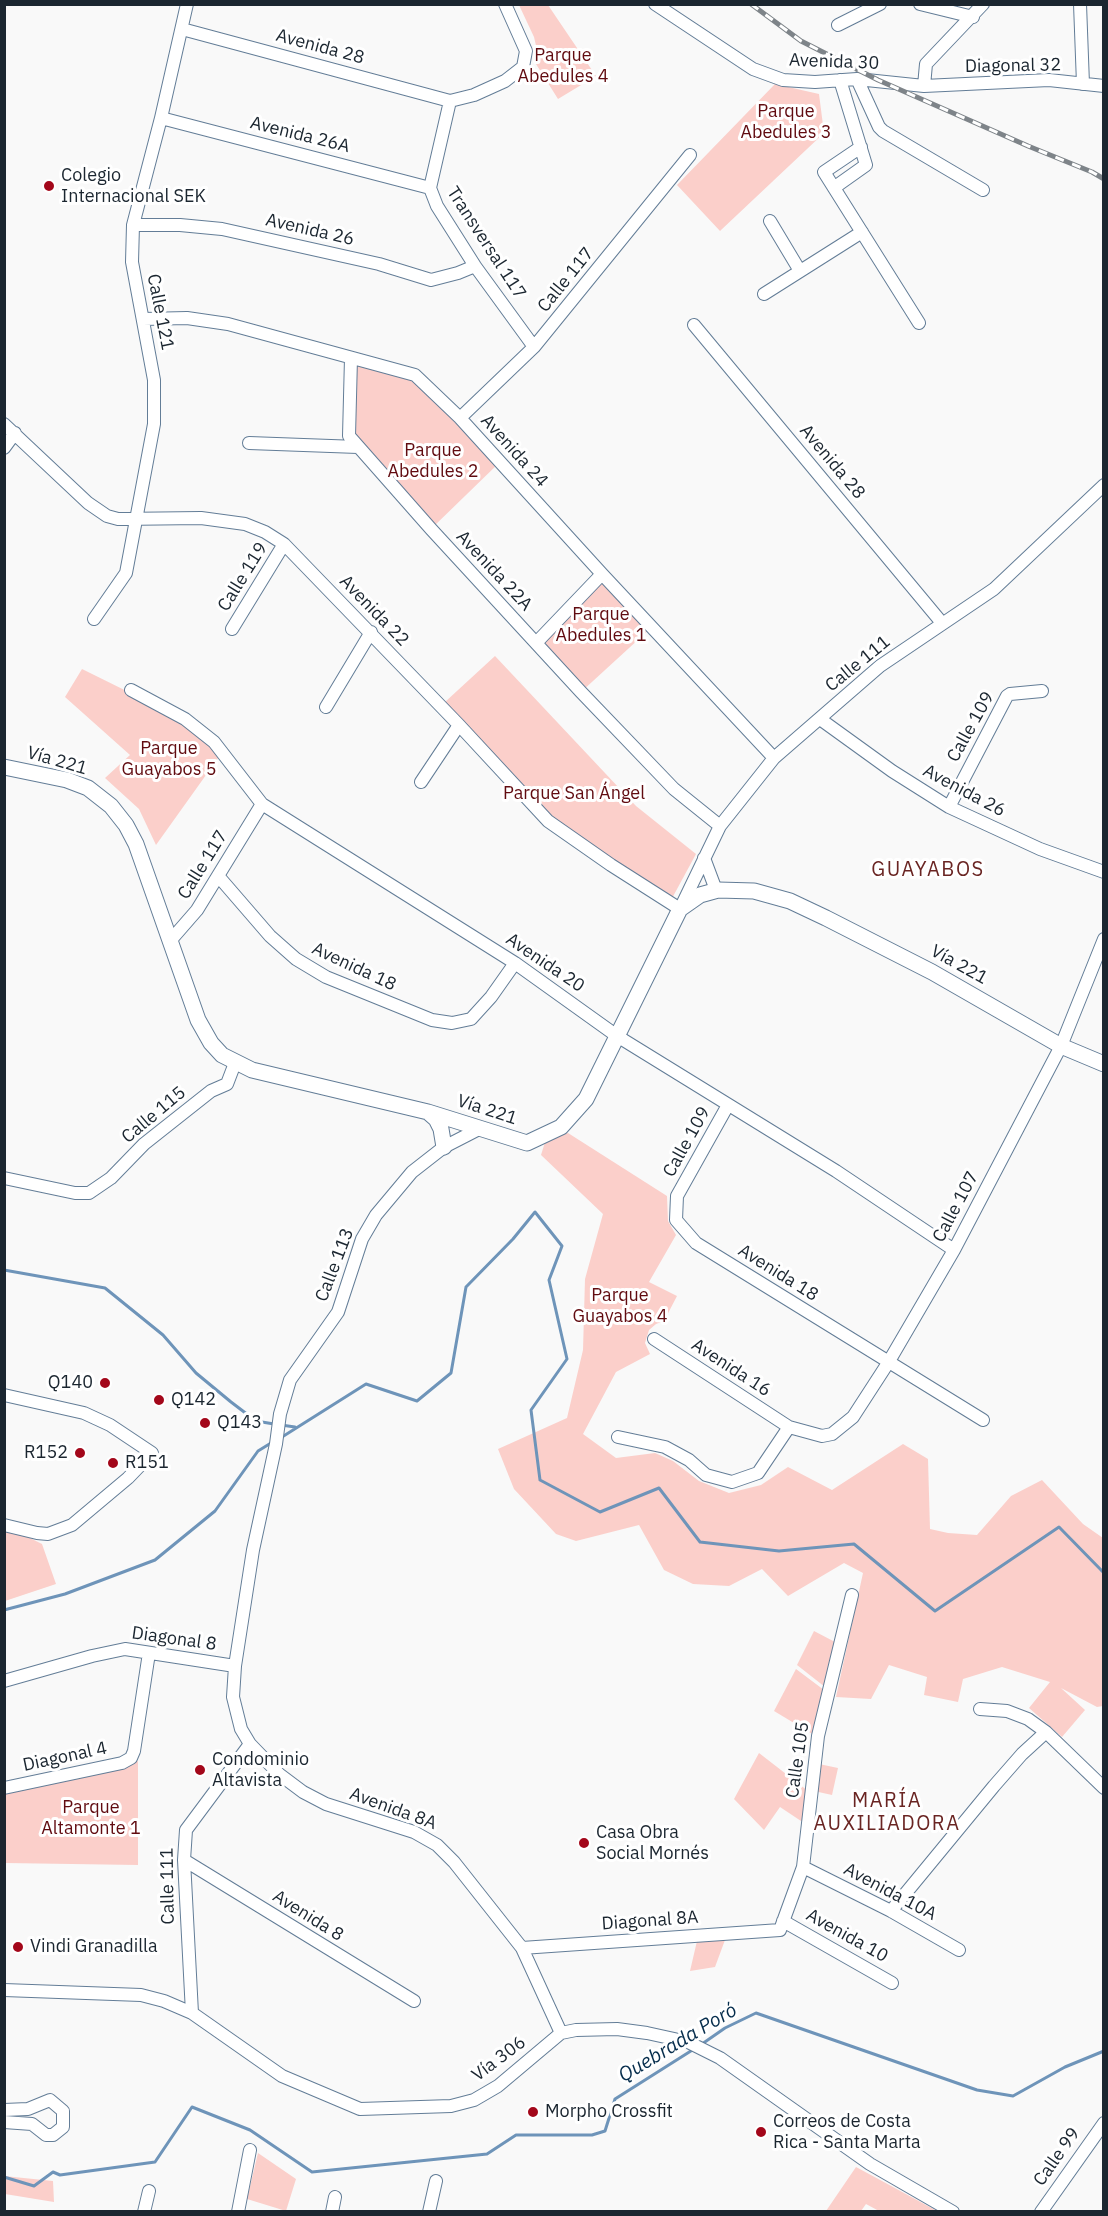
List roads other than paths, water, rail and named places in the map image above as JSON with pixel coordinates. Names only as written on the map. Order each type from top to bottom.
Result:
[{"type":"main road","name":"Vía 221","points":[[4,767],[67,780],[88,788],[111,806],[126,825],[136,844],[198,1020],[211,1043],[222,1055],[252,1070],[429,1112],[527,1143],[561,1127],[586,1099],[680,909],[700,895],[716,890],[754,891],[790,902],[826,918],[932,972],[1061,1046],[1104,1064]]},
{"type":"main road","points":[[429,1112],[441,1129],[444,1146]]},
{"type":"street","name":"Calle 121","points":[[94,619],[126,573],[138,519],[154,424],[154,380],[132,262],[133,225],[188,4]]},
{"type":"street","points":[[430,188],[450,101],[474,95],[505,81],[524,68],[525,51],[505,4]]},
{"type":"street","name":"Avenida 30","points":[[655,4],[753,69],[783,80],[815,82],[857,79],[924,86]]},
{"type":"street","points":[[838,25],[880,4]]},
{"type":"street","points":[[924,86],[926,64],[983,4]]},
{"type":"street","points":[[1080,4],[1083,84]]},
{"type":"street","points":[[922,5],[973,17]]},
{"type":"street","name":"Avenida 28","points":[[182,29],[450,101]]},
{"type":"street","points":[[857,79],[883,131],[983,190]]},
{"type":"street","points":[[835,187],[866,165],[840,80]]},
{"type":"street","name":"Diagonal 32","points":[[924,86],[1049,80],[1104,86]]},
{"type":"street","name":"Avenida 26A","points":[[161,118],[430,188]]},
{"type":"street","points":[[861,147],[824,172],[919,323]]},
{"type":"street","name":"Calle 117","points":[[460,418],[534,347],[690,156]]},
{"type":"street","name":"Transversal 117","points":[[430,188],[437,206],[475,266],[534,347]]},
{"type":"street","points":[[770,221],[800,271]]},
{"type":"street","name":"Avenida 26","points":[[133,225],[180,225],[222,229],[379,264],[431,280],[475,266]]},
{"type":"street","points":[[764,294],[862,232]]},
{"type":"street","name":"Avenida 24","points":[[143,319],[187,318],[228,324],[415,375],[460,418],[774,758]]},
{"type":"street","name":"Avenida 28","points":[[694,325],[942,623]]},
{"type":"street","name":"Avenida 22A","points":[[351,358],[349,436],[431,529],[674,789],[720,826]]},
{"type":"street","name":"Avenida 22","points":[[4,424],[97,510],[118,519],[201,518],[245,524],[265,532],[284,544],[459,724],[548,821],[680,909]]},
{"type":"street","points":[[4,448],[15,433]]},
{"type":"street","points":[[249,443],[358,447]]},
{"type":"street","name":"Calle 111","points":[[680,909],[720,826],[774,758],[880,666],[994,589],[1104,485]]},
{"type":"street","name":"Calle 119","points":[[232,629],[284,544]]},
{"type":"street","points":[[536,643],[602,574]]},
{"type":"street","points":[[326,706],[371,632]]},
{"type":"street","name":"Avenida 20","points":[[131,690],[185,718],[214,742],[262,804],[515,963],[616,1036],[836,1171],[954,1250]]},
{"type":"street","name":"Calle 109","points":[[949,807],[1007,696],[1042,691]]},
{"type":"street","name":"Avenida 26","points":[[820,719],[892,771],[949,807],[1040,849],[1104,872]]},
{"type":"street","points":[[421,782],[459,724]]},
{"type":"street","name":"Calle 117","points":[[170,941],[197,910],[262,804]]},
{"type":"street","points":[[704,858],[716,890]]},
{"type":"street","name":"Avenida 18","points":[[219,877],[270,936],[296,959],[326,977],[432,1020],[452,1023],[471,1019],[491,997],[515,963]]},
{"type":"street","name":"Calle 107","points":[[789,1427],[822,1436],[832,1434],[853,1417],[888,1363],[954,1250],[1061,1046],[1104,939]]},
{"type":"street","name":"Calle 115","points":[[4,1178],[75,1193],[89,1193],[111,1178],[144,1144],[212,1091],[227,1084],[235,1063]]},
{"type":"street","name":"Calle 109","points":[[677,1196],[728,1105]]},
{"type":"street","name":"Calle 113","points":[[235,1666],[253,1550],[276,1444],[280,1413],[290,1380],[338,1312],[362,1239],[376,1215],[411,1172],[444,1146],[479,1129]]},
{"type":"street","name":"Avenida 18","points":[[677,1196],[676,1220],[696,1243],[983,1420]]},
{"type":"street","name":"Avenida 16","points":[[654,1339],[789,1427]]},
{"type":"street","points":[[4,1395],[84,1413],[110,1425],[152,1453],[128,1478],[72,1525],[48,1534],[4,1525]]},
{"type":"street","points":[[618,1437],[665,1447],[689,1460],[706,1475],[732,1482],[758,1473],[789,1427]]},
{"type":"street","name":"Calle 105","points":[[781,1926],[803,1867],[818,1736],[852,1595]]},
{"type":"street","name":"Diagonal 8","points":[[4,1681],[125,1649],[235,1666]]},
{"type":"street","name":"Diagonal 4","points":[[4,1788],[122,1763],[131,1758],[149,1653]]},
{"type":"street","name":"Avenida 8A","points":[[235,1666],[233,1697],[236,1714],[241,1729],[250,1744],[279,1774],[303,1792],[326,1804],[414,1832],[437,1845],[454,1862],[522,1948],[561,2033]]},
{"type":"street","points":[[980,1709],[1007,1711],[1028,1719],[1046,1732],[1104,1788]]},
{"type":"street","points":[[891,1911],[1000,1778],[1046,1732]]},
{"type":"street","name":"Calle 111","points":[[192,2013],[184,1860],[186,1830],[250,1744]]},
{"type":"street","name":"Avenida 8","points":[[184,1860],[414,2001]]},
{"type":"street","name":"Avenida 10A","points":[[803,1867],[891,1911],[959,1950]]},
{"type":"street","name":"Diagonal 8A","points":[[522,1948],[781,1926]]},
{"type":"street","name":"Avenida 10","points":[[781,1926],[892,1983]]},
{"type":"street","name":"Vía 306","points":[[4,1990],[141,1995],[164,2001],[192,2013],[282,2076],[360,2109],[451,2106],[474,2100],[498,2086],[561,2033]]},
{"type":"street","points":[[561,2033],[576,2030],[617,2029],[688,2042],[706,2049],[870,2164],[953,2211]]},
{"type":"street","points":[[4,2110],[28,2109],[50,2100],[63,2111],[63,2127],[53,2135],[46,2135],[32,2124],[4,2122]]},
{"type":"street","name":"Calle 99","points":[[1041,2211],[1104,2123]]},
{"type":"street","points":[[238,2211],[250,2150]]},
{"type":"street","points":[[429,2211],[436,2181]]},
{"type":"street","points":[[144,2211],[149,2191]]},
{"type":"street","points":[[332,2211],[335,2197]]},
{"type":"waterway","points":[[282,1437],[366,1384],[417,1401],[451,1373],[466,1287],[513,1239],[535,1212],[562,1246],[549,1280],[567,1359],[531,1410],[540,1480],[600,1512],[659,1488],[700,1542],[779,1551],[854,1544],[935,1611],[1059,1527],[1104,1573]]},
{"type":"waterway","points":[[4,1270],[105,1288],[163,1335],[196,1373],[231,1402],[256,1421],[274,1424]]},
{"type":"waterway","points":[[281,1425],[295,1427]]},
{"type":"waterway","points":[[4,1610],[65,1594],[155,1560],[215,1511],[258,1451],[271,1443]]},
{"type":"waterway","name":"Quebrada Poró","points":[[702,2044],[725,2028],[756,2013],[977,2090],[1013,2096],[1065,2067],[1104,2051]]},
{"type":"waterway","name":"Quebrada Poró","points":[[4,2177],[34,2186],[53,2172],[60,2175],[155,2162],[192,2107],[250,2130],[312,2172],[487,2154],[516,2135],[592,2135],[605,2131],[615,2099],[694,2049]]},
{"type":"railway","points":[[751,4],[801,41],[878,80],[1104,179]]},
{"type":"place","name":"Colegio Internacional SEK","points":[[49,186]]},
{"type":"place","name":"Q140","points":[[105,1383]]},
{"type":"place","name":"Q142","points":[[159,1400]]},
{"type":"place","name":"Q143","points":[[205,1423]]},
{"type":"place","name":"R152","points":[[80,1453]]},
{"type":"place","name":"R151","points":[[113,1463]]},
{"type":"place","name":"Condominio Altavista","points":[[200,1770]]},
{"type":"place","name":"Casa Obra Social Mornés","points":[[584,1843]]},
{"type":"place","name":"Vindi Granadilla","points":[[18,1947]]},
{"type":"place","name":"Morpho Crossfit","points":[[533,2112]]},
{"type":"place","name":"Correos de Costa Rica - Santa Marta","points":[[761,2132]]},
{"type":"district","name":"GUAYABOS","points":[[928,870]]},
{"type":"district","name":"MARÍA AUXILIADORA","points":[[887,1812]]},
{"type":"park label","name":"Parque Abedules 4","points":[[563,66]]},
{"type":"park label","name":"Parque Abedules 3","points":[[786,122]]},
{"type":"park label","name":"Parque Abedules 2","points":[[433,461]]},
{"type":"park label","name":"Parque Abedules 1","points":[[601,625]]},
{"type":"park label","name":"Parque Guayabos 5","points":[[169,759]]},
{"type":"park label","name":"Parque San Ángel","points":[[574,794]]},
{"type":"park label","name":"Parque Guayabos 4","points":[[620,1306]]},
{"type":"park label","name":"Parque Altamonte 1","points":[[91,1818]]}]
